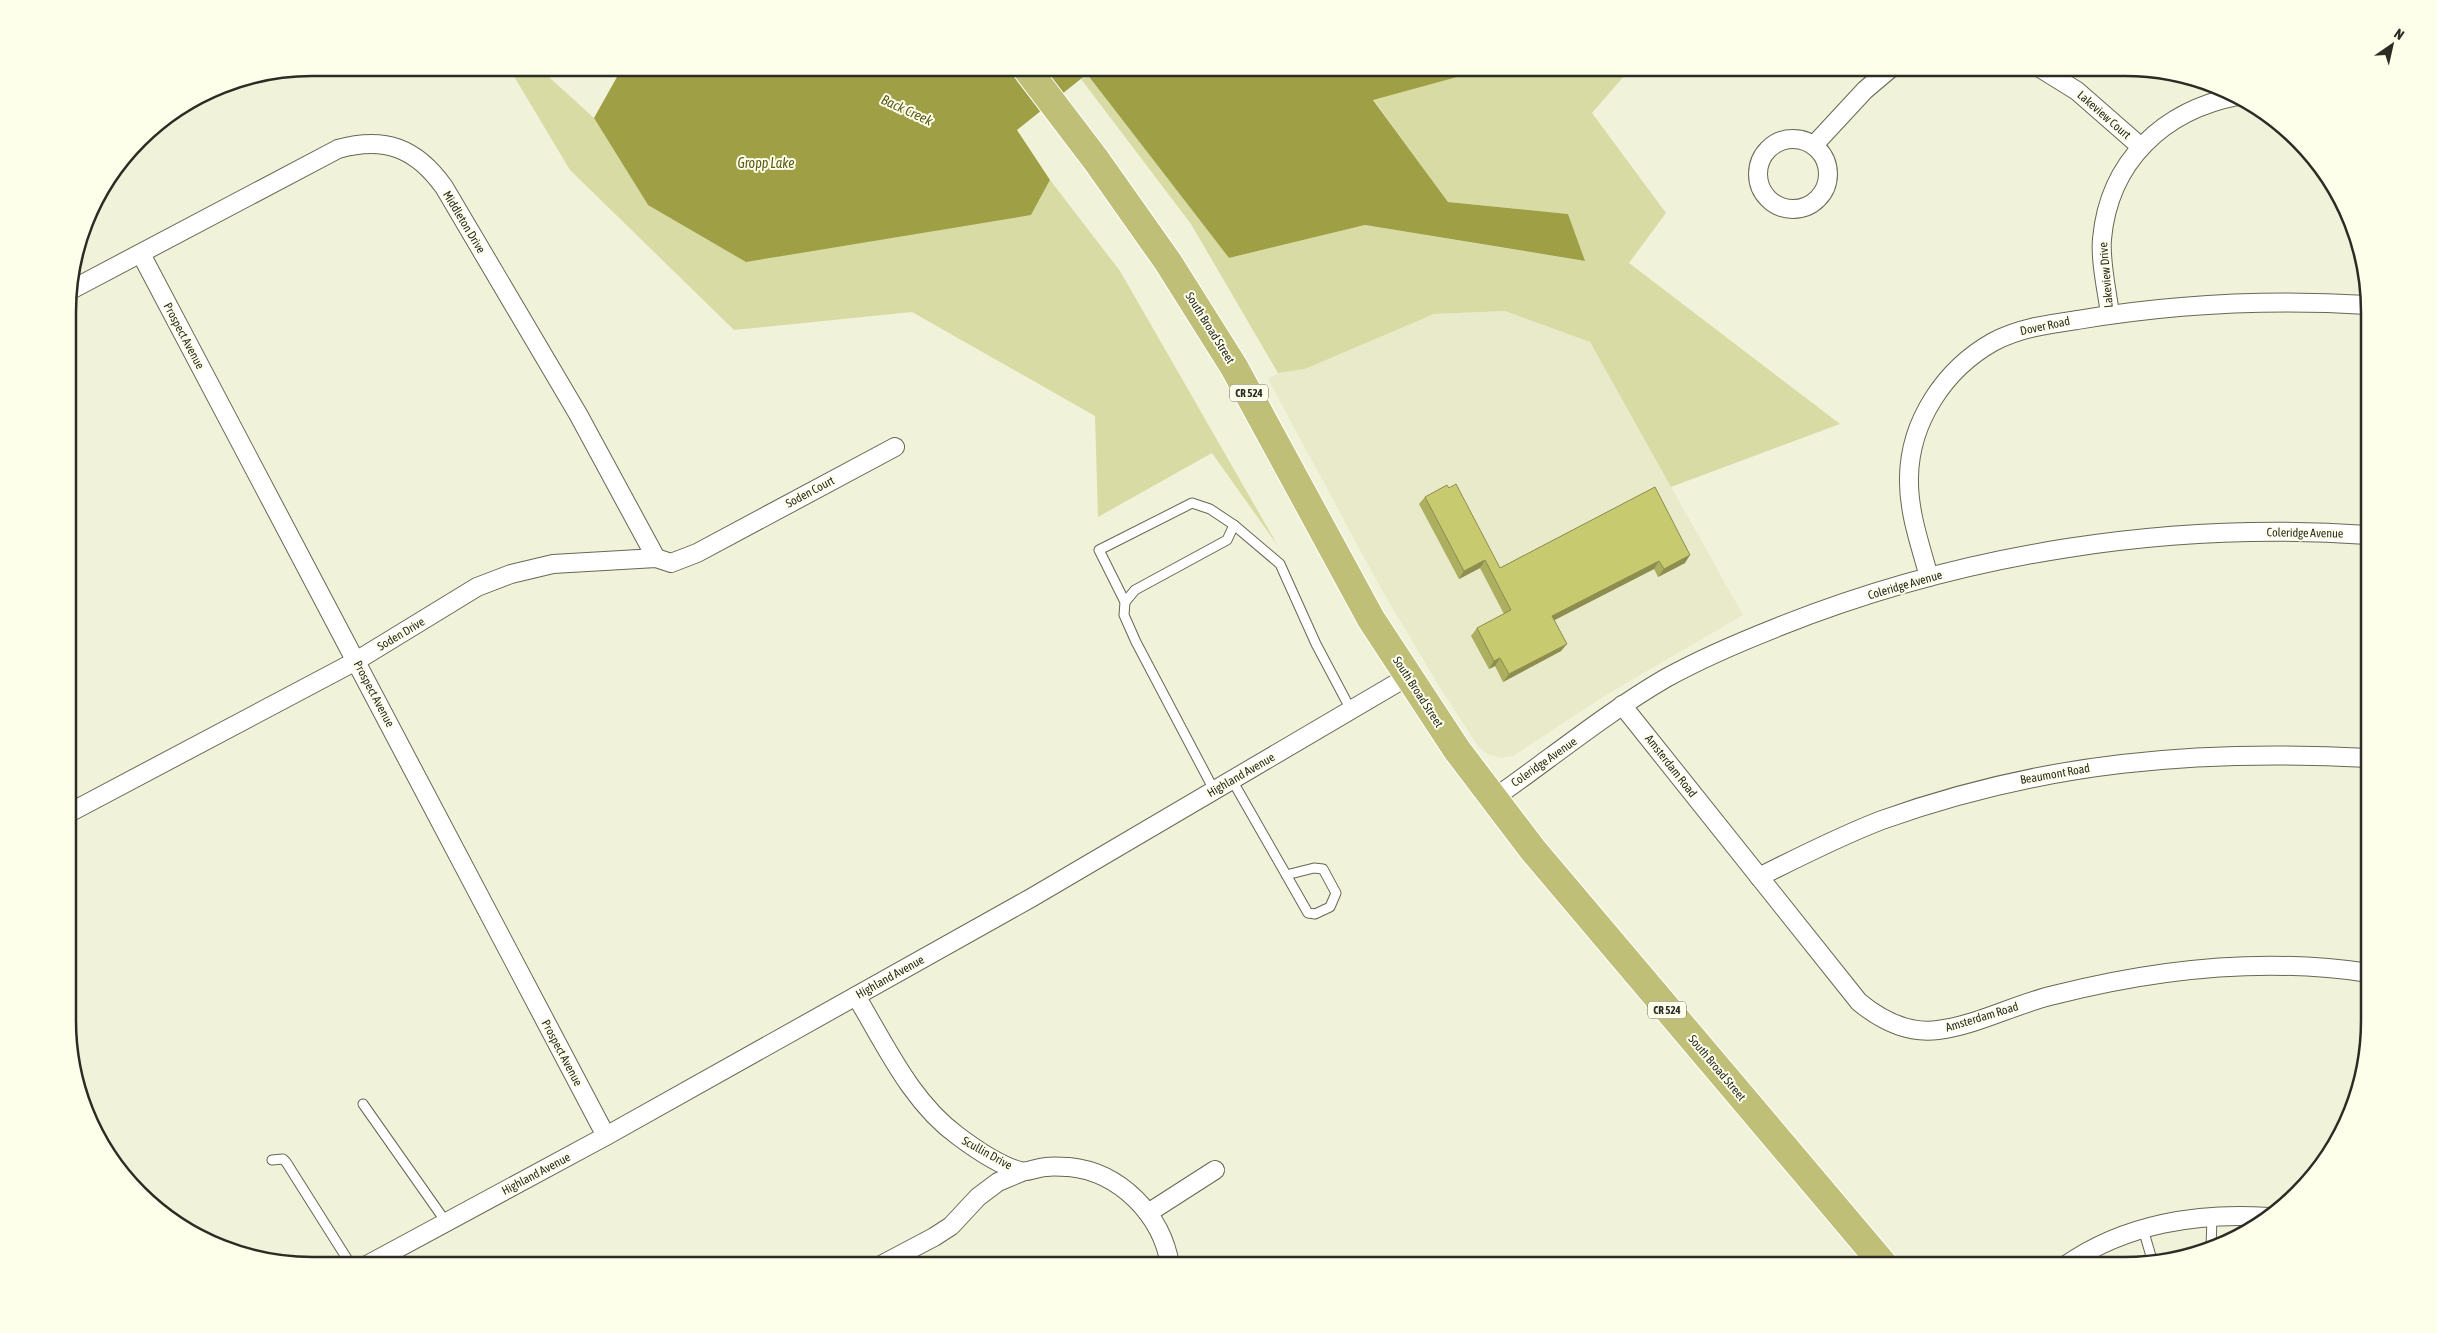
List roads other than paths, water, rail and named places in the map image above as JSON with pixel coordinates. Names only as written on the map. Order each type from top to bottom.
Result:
[{"type":"main road","name":"South Broad Street","points":[[1032,76],[1068,122],[1168,262],[1234,367],[1275,439],[1345,573],[1407,677],[1493,799],[1673,1017],[1877,1257]]},
{"type":"street","points":[[1814,145],[1870,85],[1881,76]]},
{"type":"street","name":"Lakeview Court","points":[[2053,76],[2077,91],[2141,147]]},
{"type":"street","name":"Lakeview Drive","points":[[2110,314],[2102,240],[2106,213],[2115,188],[2128,164],[2141,147],[2161,128],[2184,113],[2225,99]]},
{"type":"street","points":[[1791,139],[1803,140],[1814,145],[1822,153],[1828,169],[1826,186],[1821,196],[1813,203],[1797,209],[1780,207],[1769,200],[1762,191],[1758,180],[1758,168],[1762,157],[1769,148],[1779,141],[1791,139]]},
{"type":"street","name":"Middleton Drive","points":[[78,287],[338,149],[356,144],[374,143],[394,146],[416,157],[432,170],[444,187],[578,414],[656,558]]},
{"type":"street","name":"Prospect Avenue","points":[[140,254],[606,1136]]},
{"type":"street","name":"Dover Road","points":[[1929,577],[1910,503],[1909,476],[1916,439],[1921,421],[1934,396],[1952,374],[1973,355],[1994,341],[2017,331],[2034,327],[2110,314],[2170,308],[2267,304],[2361,305]]},
{"type":"street","name":"Soden Court","points":[[725,538],[895,447]]},
{"type":"street","name":"Coleridge Avenue","points":[[1493,799],[1622,705],[1668,677],[1742,642],[1822,610],[1929,577],[2009,559],[2171,536],[2234,532],[2318,532],[2361,535]]},
{"type":"street","name":"Soden Drive","points":[[76,809],[356,661],[477,587],[511,574],[553,564],[656,558],[671,563],[725,538]]},
{"type":"street","name":"Highland Avenue","points":[[383,1257],[606,1136],[1031,898],[1407,677]]},
{"type":"street","name":"Amsterdam Road","points":[[1622,705],[1859,1002],[1876,1016],[1896,1026],[1938,1031],[1960,1026],[2052,995],[2099,984],[2182,971],[2240,967],[2299,967],[2361,972]]},
{"type":"street","name":"Beaumont Road","points":[[1759,878],[1819,847],[1880,821],[1944,799],[2009,782],[2085,768],[2171,758],[2236,754],[2302,754],[2361,758]]},
{"type":"street","name":"Scullin Drive","points":[[856,996],[914,1091],[957,1136],[986,1155],[1022,1172],[1046,1167],[1070,1167],[1094,1173],[1115,1183],[1148,1213],[1160,1231],[1168,1257]]},
{"type":"street","points":[[1148,1213],[1215,1170]]},
{"type":"street","points":[[896,1257],[951,1226],[978,1196],[998,1182],[1022,1172]]},
{"type":"street","points":[[2080,1257],[2101,1245],[2143,1229],[2172,1221],[2212,1216],[2256,1217]]},
{"type":"lane","points":[[1214,790],[1136,642],[1124,615],[1125,602],[1098,550],[1192,503],[1210,510],[1234,525],[1280,564],[1316,644],[1351,710]]},
{"type":"lane","points":[[1125,602],[1136,590],[1227,540],[1234,525]]},
{"type":"lane","points":[[1232,780],[1286,875],[1308,913],[1316,914],[1330,907],[1336,893],[1323,870],[1314,868],[1286,875]]},
{"type":"lane","points":[[363,1104],[446,1222]]},
{"type":"lane","points":[[272,1160],[283,1159],[286,1162],[345,1257]]},
{"type":"lane","points":[[2211,1240],[2212,1216]]},
{"type":"lane","points":[[2143,1229],[2151,1255]]},
{"type":"water","name":"Gropp Lake","points":[[618,76],[1084,76],[1017,130],[1050,180],[1031,215],[746,262],[648,205],[594,118]]},
{"type":"water","name":"Gropp Lake","points":[[1089,76],[1461,76],[1373,100],[1448,202],[1568,214],[1585,261],[1365,225],[1229,258]]},
{"type":"water label","name":"Back Creek","points":[[907,110]]}]
